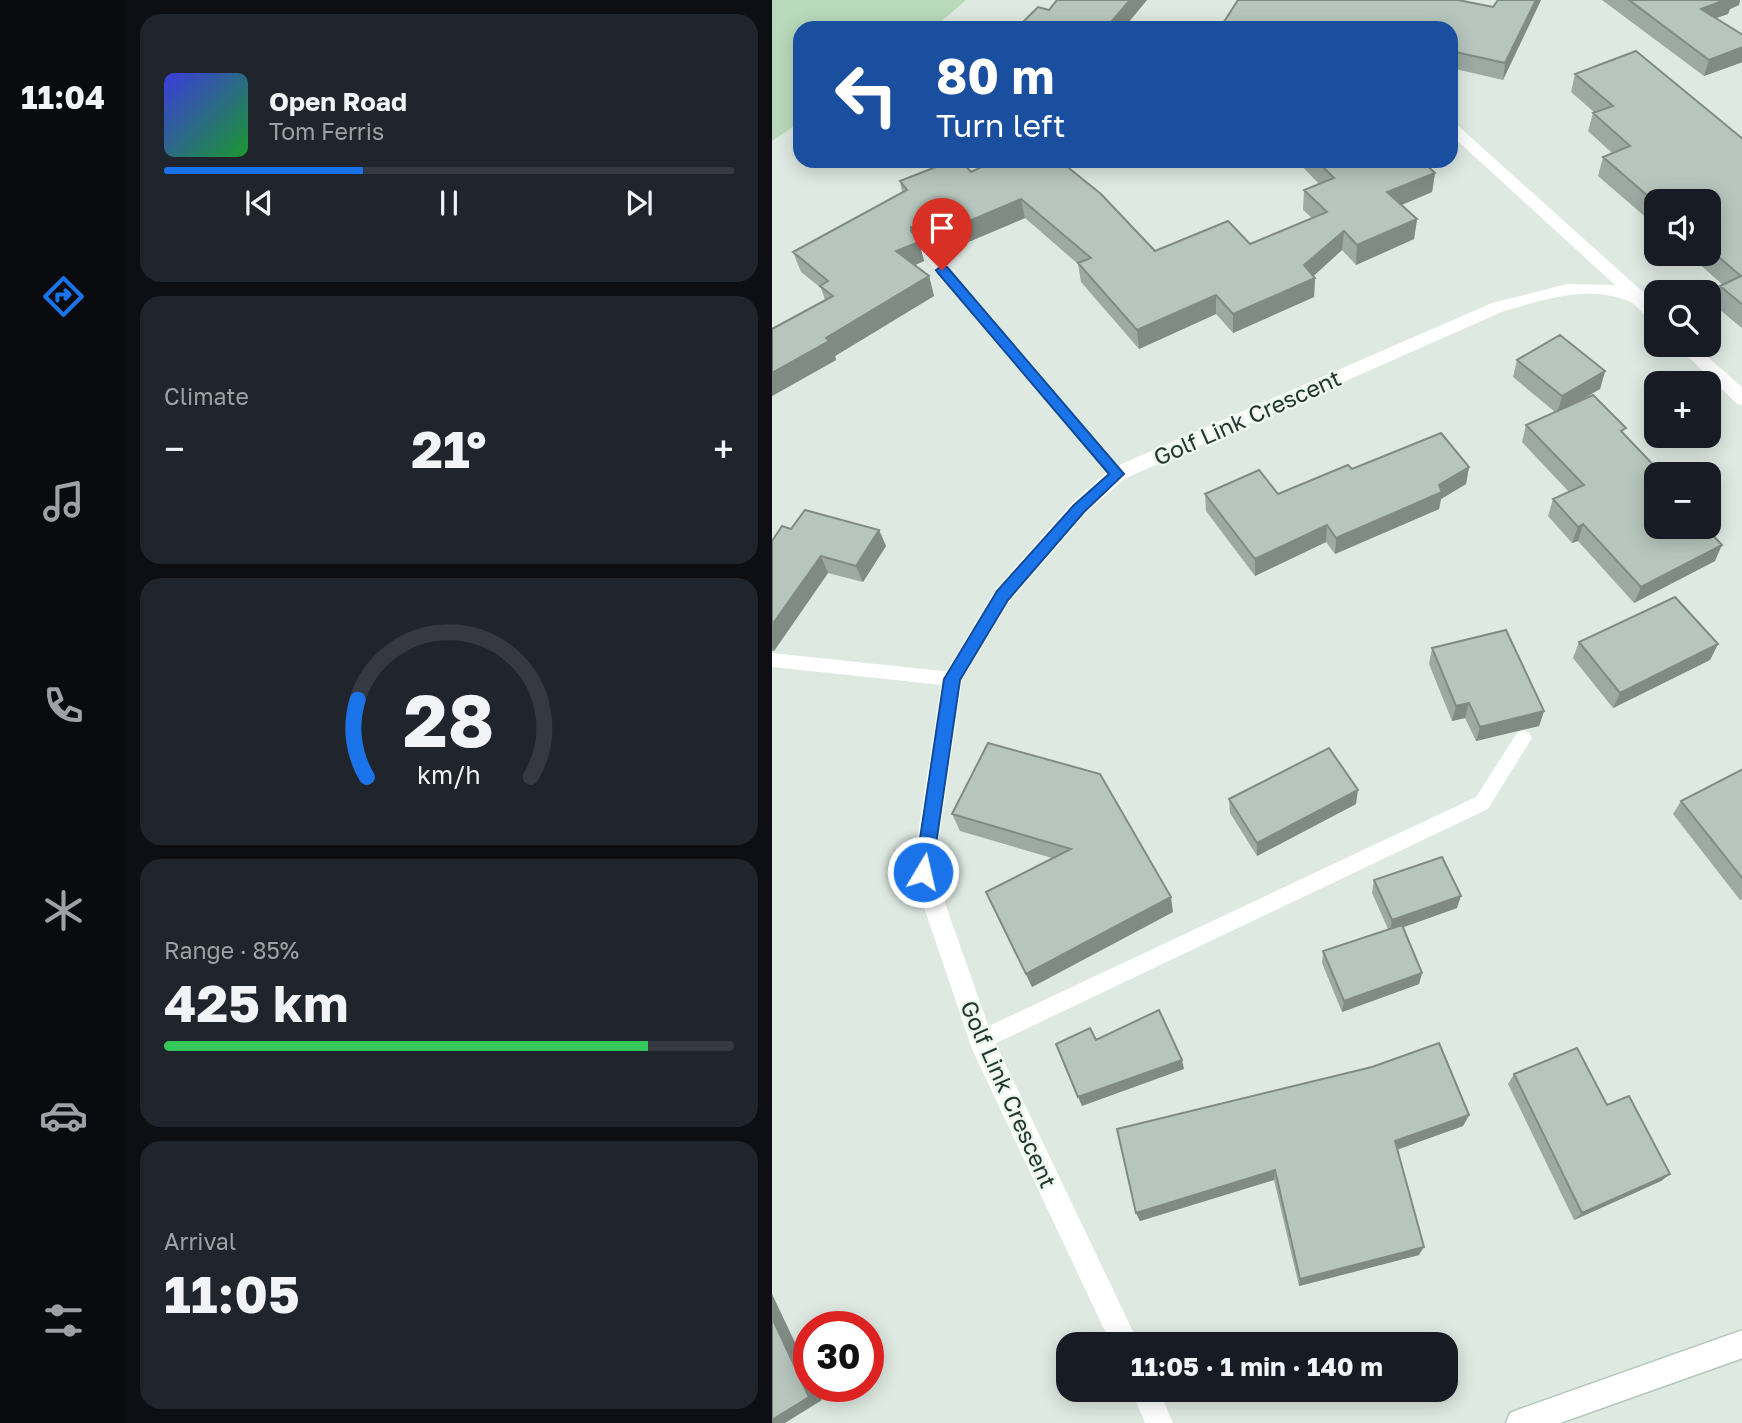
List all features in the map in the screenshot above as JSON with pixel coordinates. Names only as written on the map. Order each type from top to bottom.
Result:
[{"type":"street","points":[[1458,133],[1644,304]]},
{"type":"street","name":"Golf Link Crescent","points":[[1119,1332],[981,1040],[923,872],[952,679],[1002,596],[1079,508],[1117,474],[1498,307],[1562,289],[1600,288],[1638,298]]},
{"type":"street","points":[[1697,357],[1742,400]]},
{"type":"street","points":[[1520,1423],[1742,1345]]},
{"type":"street","points":[[1150,1402],[1159,1423]]},
{"type":"lane","points":[[925,249],[1117,474]]},
{"type":"lane","points":[[772,660],[952,679]]},
{"type":"lane","points":[[981,1040],[1482,803],[1523,738]]},
{"type":"green space","points":[[772,0],[966,0],[942,21],[793,21],[793,127],[772,141]]},
{"type":"building","points":[[1057,0],[1130,0],[1112,21],[1024,21],[1038,7],[1049,10]]},
{"type":"building","points":[[1238,0],[1458,0],[1493,7],[1498,0],[1536,0],[1505,63],[1458,53],[1458,21],[1224,21]]},
{"type":"building","points":[[1629,0],[1725,0],[1701,9],[1743,35],[1743,47],[1709,60]]},
{"type":"building","points":[[1636,51],[1743,139],[1743,305],[1721,287],[1741,276],[1721,259],[1721,189],[1644,189],[1644,193],[1603,157],[1630,146],[1593,113],[1613,106],[1575,74]]},
{"type":"building","points":[[933,168],[967,168],[971,172],[979,168],[1069,168],[1101,194],[1155,251],[1228,221],[1250,244],[1327,212],[1304,190],[1334,178],[1324,168],[1430,168],[1435,173],[1387,192],[1417,219],[1357,245],[1344,231],[1304,265],[1315,278],[1233,314],[1216,295],[1137,330],[1078,263],[1091,258],[1021,199],[936,235],[925,224],[911,227],[919,242],[896,251],[929,276],[826,338],[829,341],[772,373],[772,329],[833,296],[820,286],[828,281],[793,252],[907,190],[900,181]]},
{"type":"building","points":[[1560,335],[1605,371],[1562,396],[1517,360]]},
{"type":"building","points":[[1593,395],[1626,428],[1621,431],[1651,462],[1644,462],[1644,539],[1716,539],[1722,545],[1641,587],[1583,524],[1578,527],[1553,499],[1584,485],[1526,425]]},
{"type":"building","points":[[1441,433],[1469,467],[1439,485],[1442,492],[1336,538],[1327,525],[1255,559],[1205,494],[1259,470],[1278,494],[1348,465],[1352,469]]},
{"type":"building","points":[[805,510],[879,530],[856,566],[821,556],[772,625],[772,541],[782,526],[791,529]]},
{"type":"building","points":[[1675,597],[1718,644],[1620,693],[1579,642]]},
{"type":"building","points":[[1506,630],[1544,711],[1480,727],[1469,703],[1456,706],[1432,648]]},
{"type":"building","points":[[988,743],[1100,774],[1171,897],[1026,974],[986,892],[1071,849],[952,814]]},
{"type":"building","points":[[1329,748],[1358,790],[1257,843],[1229,799]]},
{"type":"building","points":[[1743,769],[1743,879],[1681,801]]},
{"type":"building","points":[[1442,857],[1461,896],[1392,920],[1374,880]]},
{"type":"building","points":[[1402,925],[1422,973],[1344,1001],[1323,951]]},
{"type":"building","points":[[1159,1010],[1182,1060],[1078,1097],[1056,1044],[1090,1028],[1096,1040]]},
{"type":"building","points":[[1439,1043],[1469,1115],[1395,1141],[1424,1247],[1300,1279],[1275,1170],[1136,1213],[1117,1129],[1372,1067]]},
{"type":"building","points":[[1577,1048],[1607,1105],[1629,1096],[1670,1174],[1582,1213],[1514,1074]]},
{"type":"building","points":[[772,1318],[793,1363],[793,1402],[801,1402],[772,1420]]},
{"type":"route","points":[[923,872],[952,679],[1002,596],[1079,508],[1117,474],[942,270]]}]
